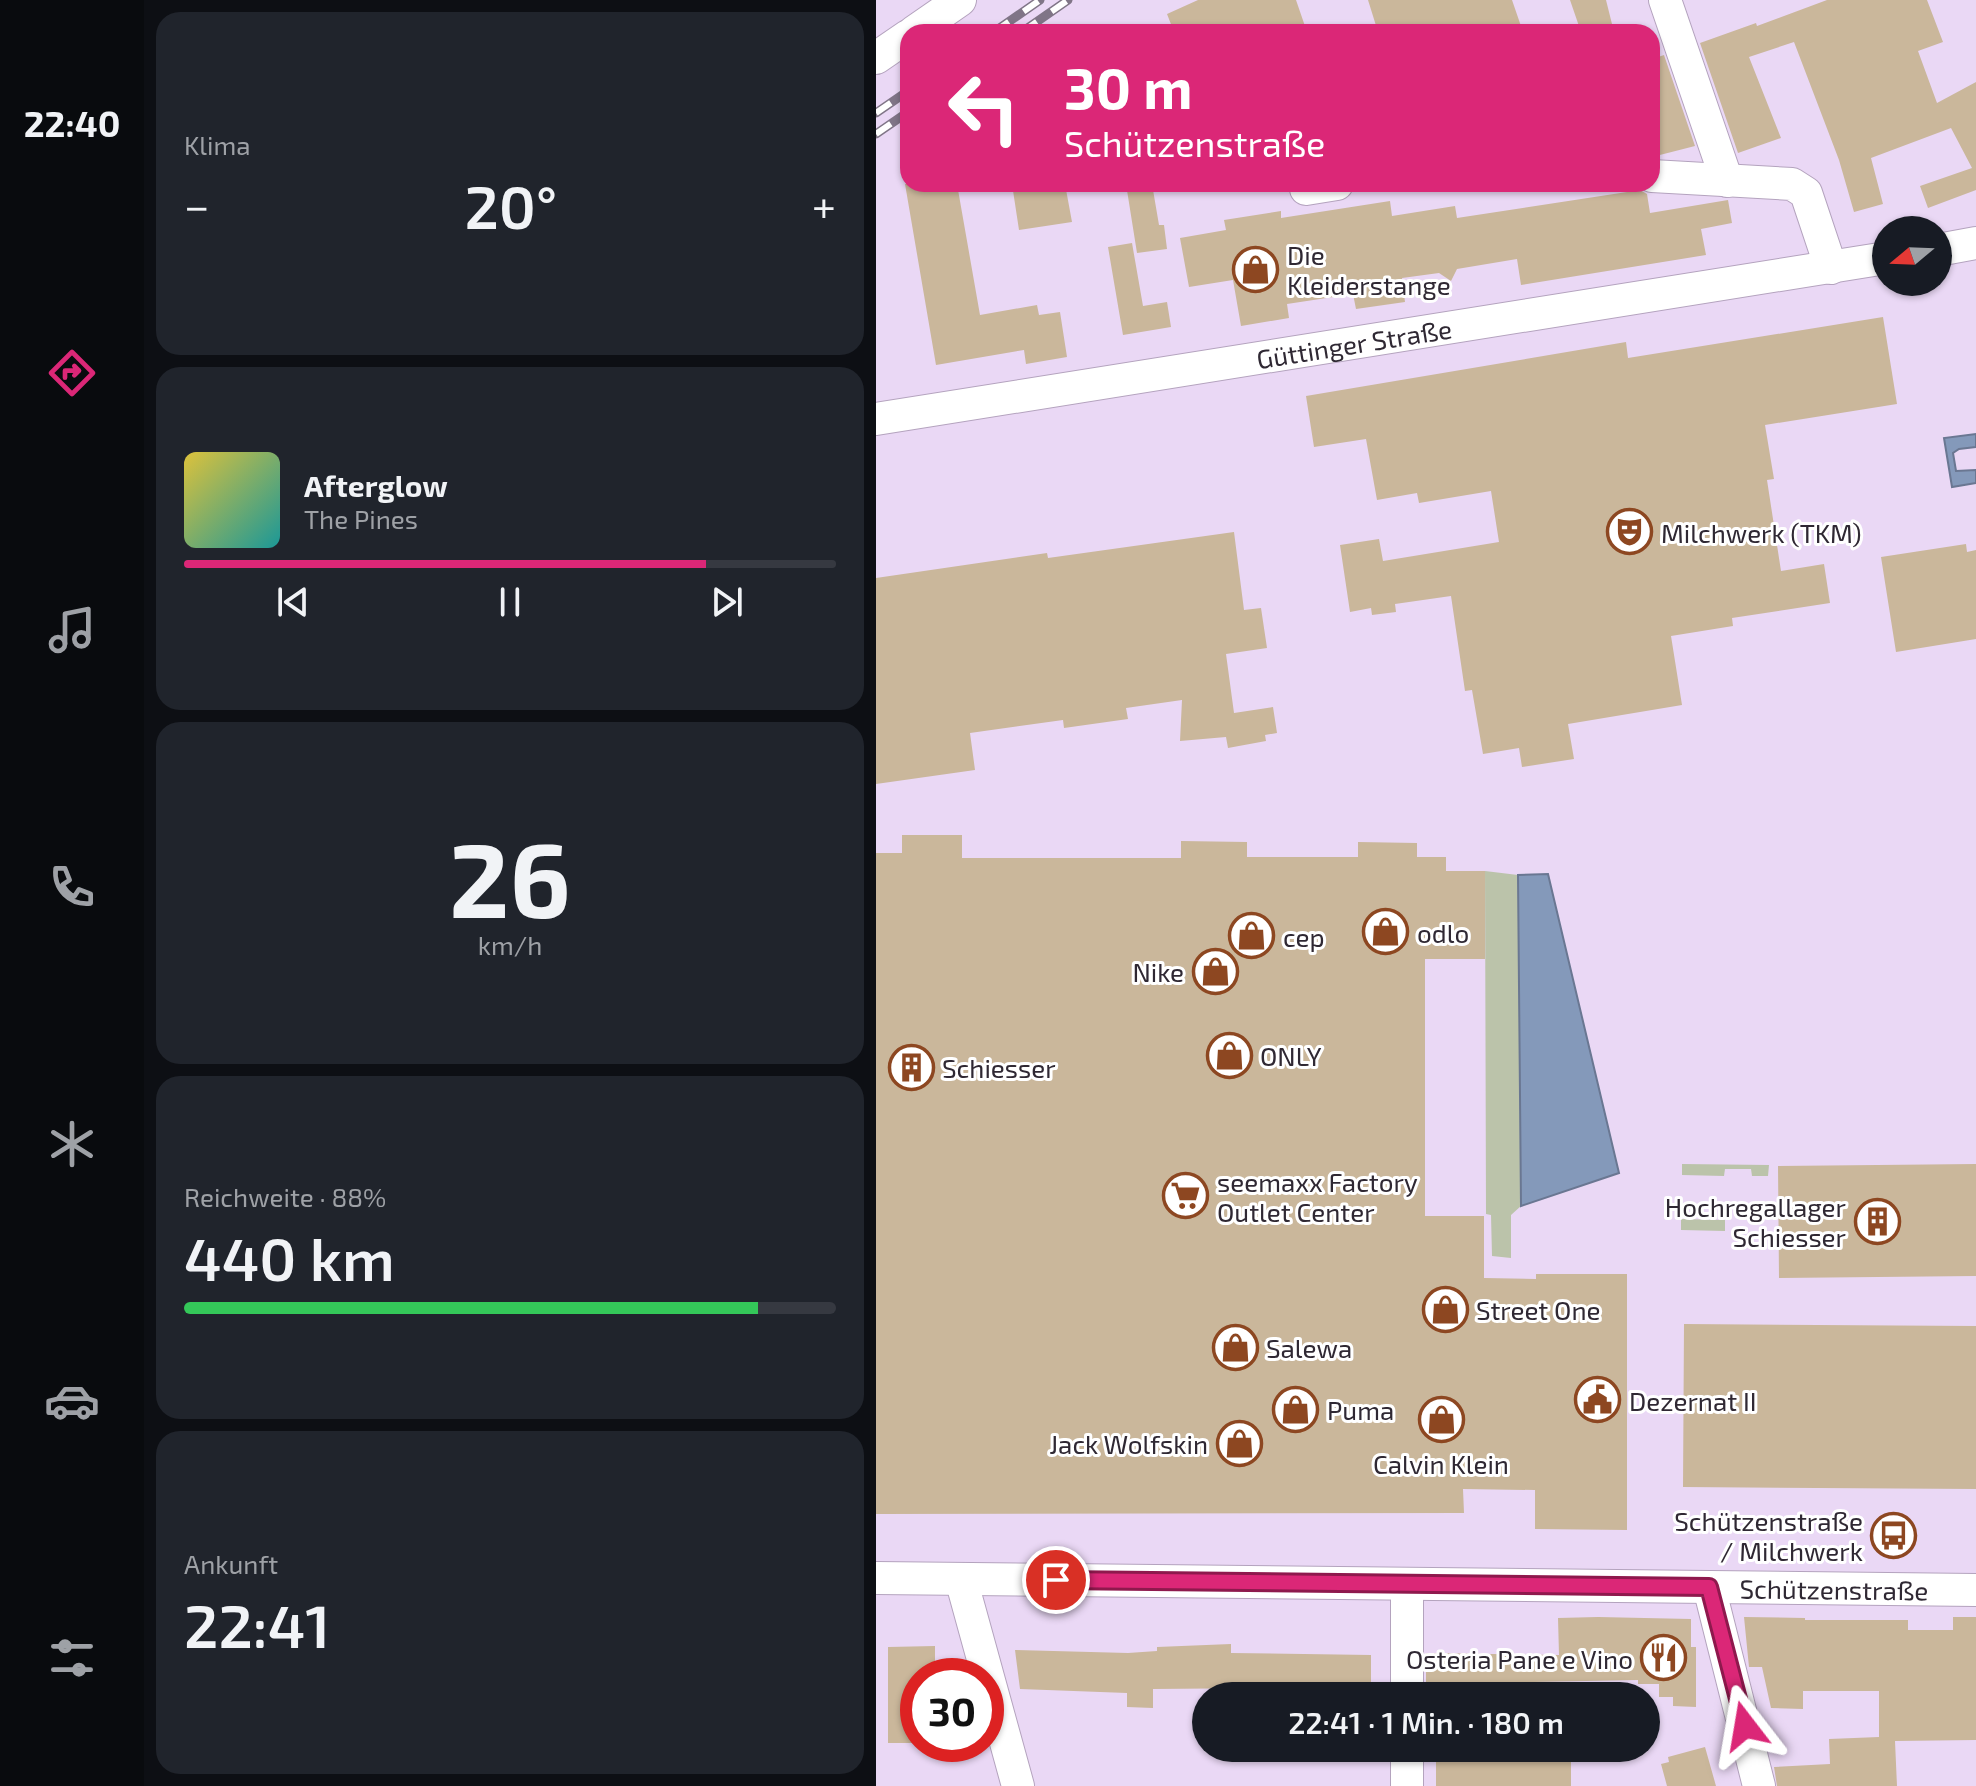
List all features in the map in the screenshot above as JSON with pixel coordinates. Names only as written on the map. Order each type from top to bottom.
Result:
[{"type":"street","points":[[926,24],[960,0]]},
{"type":"street","points":[[1665,0],[1727,181]]},
{"type":"street","points":[[876,58],[900,42]]},
{"type":"street","points":[[1660,177],[1799,187],[1806,193],[1831,268]]},
{"type":"street","points":[[1952,247],[1976,243]]},
{"type":"street","name":"Güttinger Straße","points":[[876,419],[1872,261]]},
{"type":"street","name":"Schützenstraße","points":[[876,1578],[1976,1590]]},
{"type":"street","points":[[961,1579],[1018,1786]]},
{"type":"street","points":[[1407,1584],[1407,1682]]},
{"type":"street","points":[[1709,1587],[1759,1786]]},
{"type":"street","points":[[1407,1762],[1407,1786]]},
{"type":"green space","points":[[1485,871],[1518,875],[1521,1206],[1511,1215],[1511,1258],[1492,1256],[1491,1215],[1486,1214]]},
{"type":"green space","points":[[1682,1164],[1769,1165],[1768,1176],[1752,1176],[1751,1169],[1725,1169],[1724,1176],[1682,1175]]},
{"type":"green space","points":[[1681,1219],[1725,1220],[1725,1231],[1681,1230]]},
{"type":"water","points":[[1976,434],[1976,447],[1953,453],[1956,471],[1976,470],[1976,483],[1952,487],[1944,438]]},
{"type":"water","points":[[1548,874],[1619,1173],[1521,1206],[1518,875]]},
{"type":"building","points":[[1198,0],[1296,0],[1304,24],[1171,24],[1167,14]]},
{"type":"building","points":[[1368,0],[1512,0],[1520,24],[1376,24]]},
{"type":"building","points":[[1570,0],[1606,0],[1612,24],[1578,24]]},
{"type":"building","points":[[1827,0],[1927,0],[1943,42],[1918,51],[1937,103],[1976,82],[1976,190],[1928,208],[1920,186],[1972,168],[1951,128],[1871,158],[1883,204],[1854,212],[1839,160],[1794,42],[1749,57],[1781,138],[1738,153],[1700,43]]},
{"type":"building","points":[[1664,55],[1695,146],[1660,155],[1660,56]]},
{"type":"building","points":[[906,192],[958,192],[980,315],[1037,305],[1039,315],[1060,312],[1067,357],[1026,364],[1024,350],[936,365]]},
{"type":"building","points":[[1013,192],[1066,192],[1072,222],[1019,230]]},
{"type":"building","points":[[1127,192],[1153,192],[1159,225],[1164,225],[1167,249],[1137,253]]},
{"type":"building","points":[[1644,192],[1647,194],[1650,213],[1728,200],[1732,223],[1701,229],[1706,255],[1521,285],[1517,259],[1457,269],[1451,281],[1439,273],[1402,278],[1405,302],[1356,309],[1353,294],[1287,304],[1289,318],[1241,326],[1233,280],[1189,287],[1180,238],[1226,230],[1224,220],[1281,211],[1281,218],[1390,201],[1392,216],[1455,206],[1457,218]]},
{"type":"building","points":[[1132,243],[1143,306],[1167,302],[1171,327],[1123,335],[1108,247]]},
{"type":"building","name":"Milchwerk (TKM)","points":[[1883,317],[1897,404],[1765,425],[1774,479],[1767,480],[1781,571],[1824,564],[1830,603],[1732,618],[1733,626],[1671,636],[1682,705],[1568,724],[1574,759],[1522,767],[1519,748],[1483,754],[1472,690],[1465,691],[1451,596],[1395,604],[1396,612],[1372,615],[1371,608],[1350,612],[1340,545],[1379,539],[1383,561],[1499,542],[1491,491],[1419,503],[1417,493],[1377,500],[1366,439],[1314,447],[1306,396],[1626,342],[1628,358]]},
{"type":"building","points":[[1234,532],[1244,610],[1261,608],[1267,648],[1226,654],[1234,713],[1273,707],[1277,733],[1265,735],[1266,741],[1228,748],[1226,737],[1180,741],[1182,700],[1126,708],[1128,719],[1064,728],[1063,720],[970,733],[975,770],[876,784],[876,578],[1047,553],[1048,558]]},
{"type":"building","points":[[1966,544],[1967,552],[1976,550],[1976,639],[1896,652],[1881,557]]},
{"type":"building","name":"seemaxx Factory Outlet Center","points":[[902,835],[962,835],[962,858],[1181,858],[1181,841],[1247,842],[1247,857],[1358,857],[1358,842],[1417,843],[1417,857],[1446,857],[1446,871],[1485,871],[1485,959],[1425,959],[1425,1216],[1484,1216],[1484,1278],[1536,1279],[1536,1274],[1627,1274],[1627,1530],[1535,1529],[1535,1490],[1463,1489],[1464,1513],[876,1514],[876,853],[902,853]]},
{"type":"building","name":"Hochregallager Schiesser","points":[[1976,1164],[1976,1276],[1779,1278],[1778,1166]]},
{"type":"building","points":[[1684,1324],[1976,1326],[1976,1489],[1683,1487]]},
{"type":"building","points":[[1744,1617],[1908,1620],[1908,1630],[1953,1630],[1953,1617],[1976,1617],[1976,1740],[1895,1741],[1897,1786],[1777,1786],[1774,1767],[1830,1764],[1829,1739],[1879,1737],[1879,1691],[1803,1691],[1803,1709],[1771,1708],[1762,1667],[1749,1667]]},
{"type":"building","points":[[1558,1618],[1691,1619],[1691,1647],[1696,1647],[1696,1707],[1673,1706],[1673,1697],[1660,1697],[1660,1682],[1426,1682],[1426,1653],[1559,1655]]},
{"type":"building","points":[[1231,1644],[1231,1653],[1371,1655],[1371,1682],[1192,1682],[1192,1689],[1153,1689],[1153,1708],[1127,1707],[1127,1693],[1020,1689],[1015,1650],[1128,1653],[1157,1651],[1157,1647]]},
{"type":"building","points":[[935,1646],[935,1658],[900,1658],[900,1743],[888,1743],[888,1647]]},
{"type":"building","points":[[1705,1747],[1716,1786],[1667,1786],[1661,1764],[1669,1762],[1668,1757]]},
{"type":"building","points":[[1436,1762],[1571,1762],[1571,1786],[1436,1786]]},
{"type":"railway","points":[[1006,24],[1040,0]]},
{"type":"railway","points":[[1034,24],[1068,0]]},
{"type":"railway","points":[[876,113],[900,96]]},
{"type":"railway","points":[[876,134],[900,118]]},
{"type":"place","name":"Die Kleiderstange","points":[[1256,269]]},
{"type":"place","name":"Milchwerk (TKM)","points":[[1630,532]]},
{"type":"place","name":"odlo","points":[[1386,932]]},
{"type":"place","name":"cep","points":[[1252,936]]},
{"type":"place","name":"Nike","points":[[1215,971]]},
{"type":"place","name":"ONLY","points":[[1229,1055]]},
{"type":"place","name":"Schiesser","points":[[911,1067]]},
{"type":"place","name":"seemaxx Factory Outlet Center","points":[[1186,1196]]},
{"type":"place","name":"Hochregallager Schiesser","points":[[1877,1221]]},
{"type":"place","name":"Street One","points":[[1445,1309]]},
{"type":"place","name":"Salewa","points":[[1235,1347]]},
{"type":"place","name":"Dezernat II","points":[[1598,1400]]},
{"type":"place","name":"Puma","points":[[1296,1409]]},
{"type":"place","name":"Calvin Klein","points":[[1441,1420]]},
{"type":"place","name":"Jack Wolfskin","points":[[1239,1443]]},
{"type":"place","name":"Schützenstraße / Milchwerk","points":[[1894,1535]]},
{"type":"place","name":"Osteria Pane e Vino","points":[[1664,1658]]},
{"type":"route","points":[[1056,1580],[1709,1587],[1745,1726]]}]
